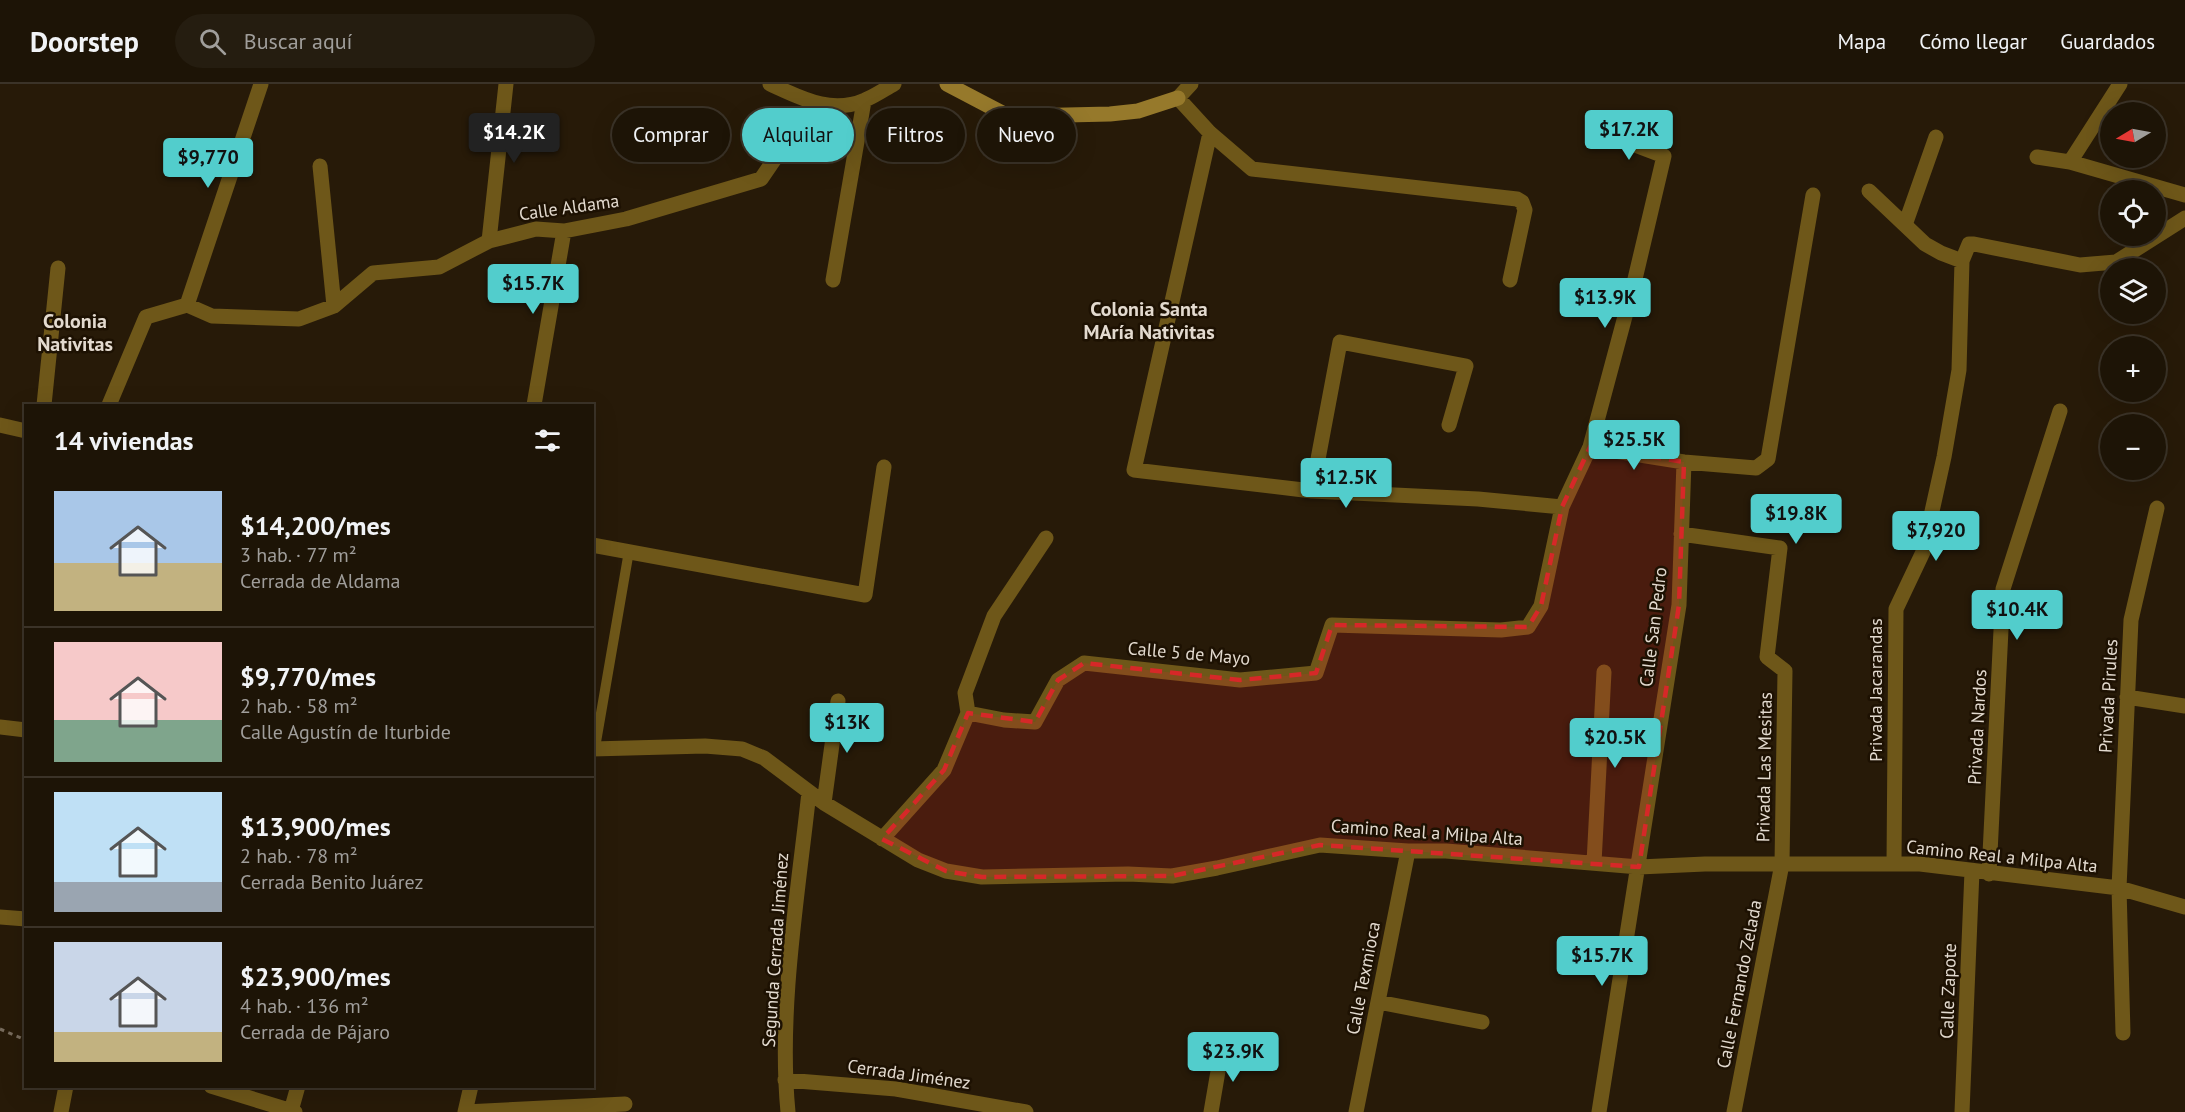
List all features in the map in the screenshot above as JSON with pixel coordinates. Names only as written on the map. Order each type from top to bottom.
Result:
[{"type":"street","points":[[109,404],[146,317],[187,306],[261,84]]},
{"type":"street","points":[[489,241],[506,84]]},
{"type":"street","points":[[770,84],[813,103],[835,107],[864,101],[894,84]]},
{"type":"street","points":[[947,84],[1005,114],[1023,116],[1138,111],[1178,98],[1191,84]]},
{"type":"street","points":[[2070,162],[2120,84]]},
{"type":"street","points":[[1178,98],[1210,133],[1252,169],[1517,199],[1522,202],[1525,210],[1510,280]]},
{"type":"street","points":[[833,280],[864,101]]},
{"type":"street","name":"Calle Aldama","points":[[187,306],[212,316],[299,319],[334,306],[373,273],[439,267],[489,241],[536,229],[564,231],[626,219],[761,180],[813,103]]},
{"type":"street","points":[[1210,133],[1134,470],[1312,491],[1478,499],[1562,507],[1590,447],[1635,279],[1664,156],[1606,134]]},
{"type":"street","points":[[1905,225],[1936,137]]},
{"type":"street","points":[[2037,157],[2070,162],[2185,195]]},
{"type":"street","points":[[320,166],[334,306]]},
{"type":"street","points":[[1869,191],[1925,244],[1962,261],[1969,244],[1974,244],[2079,265],[2116,262],[2185,218]]},
{"type":"street","points":[[1590,447],[1684,462],[1756,468],[1768,459],[1812,195]]},
{"type":"street","points":[[534,404],[564,231]]},
{"type":"street","name":"Privada Jacarandas","points":[[1894,864],[1896,609],[1923,552],[1944,457],[1959,370],[1962,261]]},
{"type":"street","points":[[44,404],[58,268]]},
{"type":"street","points":[[1312,491],[1340,342],[1466,366],[1449,425]]},
{"type":"street","name":"Privada Nardos","points":[[1989,873],[2003,588],[2060,411]]},
{"type":"street","points":[[0,425],[24,431]]},
{"type":"street","name":"Calle San Pedro","points":[[1599,1112],[1679,605],[1684,462]]},
{"type":"street","points":[[594,545],[866,595],[884,467]]},
{"type":"street","name":"Calle 5 de Mayo","points":[[968,713],[1005,720],[1035,722],[1058,681],[1084,663],[1240,680],[1316,674],[1332,625],[1501,630],[1528,627],[1541,606],[1562,507]]},
{"type":"street","name":"Privada Pirules","points":[[2123,1033],[2119,888],[2131,620],[2157,508]]},
{"type":"street","name":"Privada Las Mesitas","points":[[1681,534],[1780,548],[1767,657],[1785,671],[1782,864]]},
{"type":"street","points":[[882,839],[944,770],[968,713],[965,693],[994,616],[1047,538]]},
{"type":"street","points":[[1594,863],[1604,672]]},
{"type":"street","points":[[2127,697],[2185,706]]},
{"type":"street","points":[[824,803],[838,701]]},
{"type":"street","points":[[0,727],[24,730]]},
{"type":"street","name":"Camino Real a Milpa Alta","points":[[594,748],[705,746],[742,749],[764,758],[824,803],[918,860],[946,871],[982,877],[1128,874],[1172,876],[1320,845],[1408,851],[1446,851],[1639,867],[1705,864],[1920,864],[2119,888],[2185,907]]},
{"type":"street","name":"Segunda Cerrada Jiménez","points":[[788,1112],[785,1080],[789,972],[808,792]]},
{"type":"street","name":"Calle Texmioca","points":[[1356,1112],[1408,851]]},
{"type":"street","name":"Calle Fernando Zelada","points":[[1734,1112],[1782,864]]},
{"type":"street","name":"Calle Zapote","points":[[1962,1112],[1972,871]]},
{"type":"street","points":[[0,917],[24,919]]},
{"type":"street","points":[[1378,1002],[1482,1022]]},
{"type":"street","points":[[1211,1112],[1222,1048]]},
{"type":"street","name":"Cerrada Jiménez","points":[[785,1080],[896,1089],[1026,1112]]},
{"type":"street","points":[[61,1112],[66,1088]]},
{"type":"street","points":[[218,1088],[293,1111],[298,1088]]},
{"type":"street","points":[[471,1088],[465,1112],[626,1104]]},
{"type":"lane","points":[[594,748],[629,552]]},
{"type":"path","points":[[0,1029],[24,1039]]},
{"type":"highlighted area","points":[[1590,447],[1684,462],[1679,605],[1639,867],[1320,845],[1172,876],[982,877],[946,871],[882,839],[944,770],[968,713],[1035,722],[1058,680],[1084,663],[1240,680],[1316,673],[1332,625],[1528,627],[1541,606],[1562,507]]},
{"type":"district","name":"Colonia Santa MAría Nativitas","points":[[1149,320]]},
{"type":"district","name":"Colonia Nativitas","points":[[75,332]]}]
